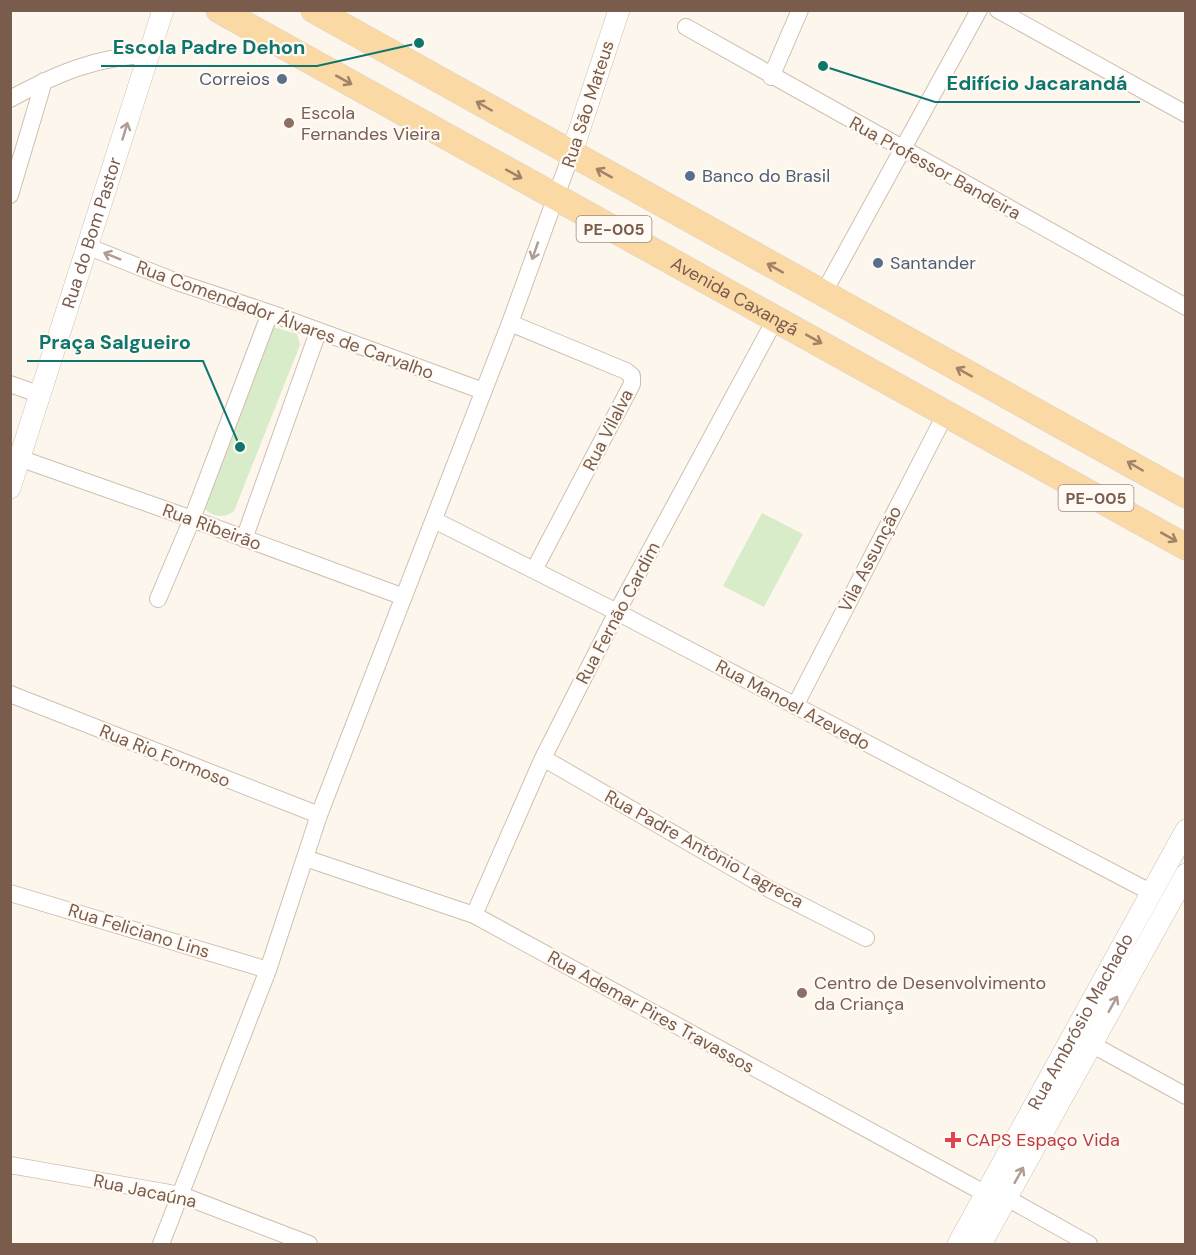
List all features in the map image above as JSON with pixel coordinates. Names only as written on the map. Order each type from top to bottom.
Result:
[{"type":"main road","name":"Avenida Caxangá","points":[[219,10],[1185,547]]},
{"type":"main road","name":"PE-005","points":[[314,10],[1185,495]]},
{"type":"street","name":"Rua do Bom Pastor","points":[[14,474],[89,247],[163,10]]},
{"type":"street","name":"Rua São Mateus","points":[[161,1245],[268,970],[319,815],[510,322],[571,155],[619,10]]},
{"type":"street","points":[[771,77],[800,10]]},
{"type":"street","points":[[823,294],[979,10]]},
{"type":"street","points":[[998,10],[1185,114]]},
{"type":"street","name":"Rua Professor Bandeira","points":[[686,27],[771,77],[1185,307]]},
{"type":"street","points":[[10,99],[44,81],[98,60],[149,55]]},
{"type":"street","points":[[10,195],[44,81]]},
{"type":"street","name":"Rua Comendador Álvares de Carvalho","points":[[89,247],[177,282],[270,313],[483,391]]},
{"type":"street","points":[[158,599],[192,519],[270,313]]},
{"type":"street","name":"Rua Fernão Cardim","points":[[474,915],[543,758],[617,612],[776,318]]},
{"type":"street","name":"Rua Vilalva","points":[[510,322],[626,371],[632,376],[632,384],[534,570]]},
{"type":"street","points":[[244,539],[318,332]]},
{"type":"street","points":[[10,384],[41,395]]},
{"type":"street","name":"Vila Assunção","points":[[795,706],[946,413]]},
{"type":"street","name":"Rua Ribeirão","points":[[14,474],[192,519],[404,597]]},
{"type":"street","name":"Rua Manoel Azevedo","points":[[434,520],[617,612],[1152,893]]},
{"type":"street","name":"Rua Rio Formoso","points":[[10,694],[319,815]]},
{"type":"street","name":"Rua Padre Antônio Lagreca","points":[[543,758],[771,890],[866,938]]},
{"type":"street","name":"Rua Ambrósio Machado","points":[[981,1245],[996,1196],[1185,830]]},
{"type":"street","name":"Rua Ademar Pires Travassos","points":[[305,858],[474,915],[1089,1245]]},
{"type":"street","name":"Rua Ambrósio Machado","points":[[958,1245],[996,1196],[1091,1044],[1180,897],[1185,874]]},
{"type":"street","name":"Rua Feliciano Lins","points":[[10,893],[268,970]]},
{"type":"street","points":[[1091,1044],[1185,1096]]},
{"type":"street","name":"Rua Jacaúna","points":[[10,1165],[182,1195],[309,1245]]},
{"type":"green space","points":[[273,327],[297,334],[300,345],[234,511],[230,514],[216,516],[202,505]]},
{"type":"green space","points":[[762,513],[803,534],[764,607],[723,586]]},
{"type":"place","name":"Escola Padre Dehon","points":[[419,43]]},
{"type":"place","name":"Edifício Jacarandá","points":[[823,66]]},
{"type":"place","name":"Correios","points":[[282,79]]},
{"type":"place","name":"Escola Fernandes Vieira","points":[[289,123]]},
{"type":"place","name":"Banco do Brasil","points":[[690,176]]},
{"type":"place","name":"Santander","points":[[878,263]]},
{"type":"place","name":"Praça Salgueiro","points":[[240,447]]},
{"type":"place","name":"Centro de Desenvolvimento da Criança","points":[[802,993]]},
{"type":"place","name":"CAPS Espaço Vida","points":[[953,1140]]}]
